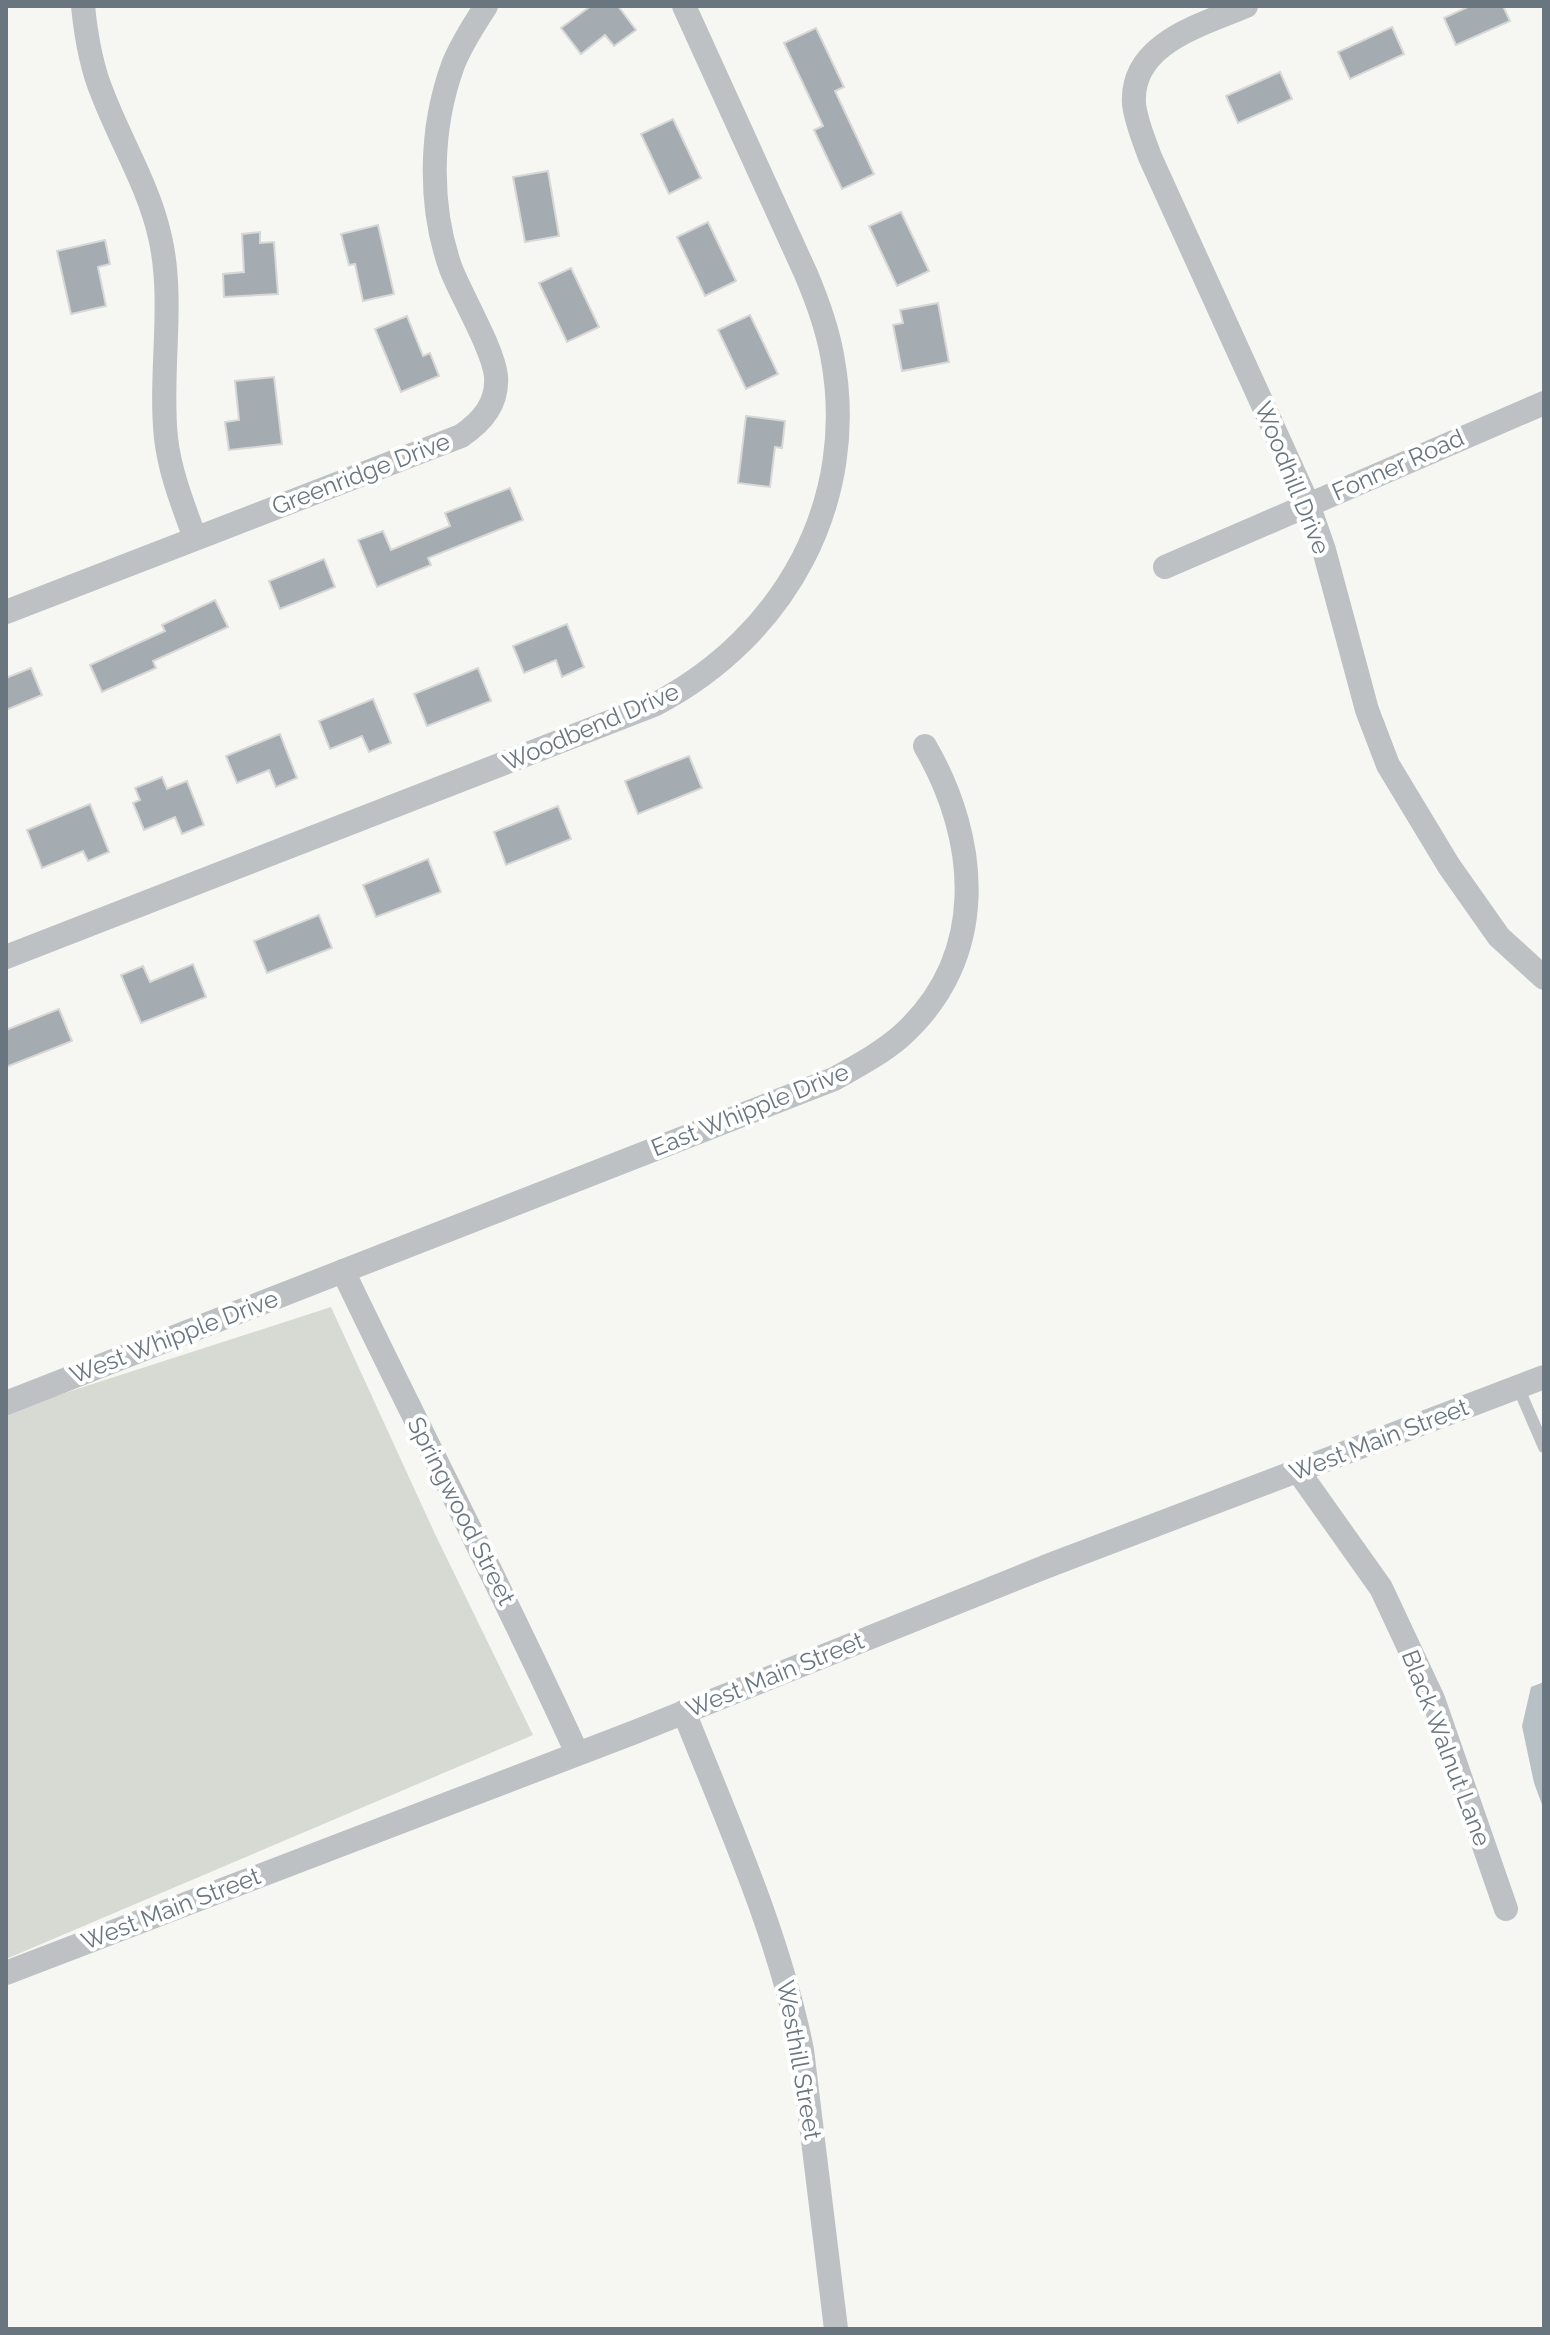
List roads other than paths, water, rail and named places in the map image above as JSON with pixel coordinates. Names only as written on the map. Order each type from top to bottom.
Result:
[{"type":"street","points":[[83,6],[91,58],[102,93],[148,197],[160,235],[166,283],[166,438],[176,486],[195,538]]},
{"type":"street","name":"Greenridge Drive","points":[[6,612],[461,436],[476,426],[486,414],[495,392],[495,367],[451,268],[442,239],[435,151],[443,97],[454,62],[486,6]]},
{"type":"street","name":"Woodbend Drive","points":[[6,957],[656,704],[700,678],[745,641],[779,598],[814,538],[829,492],[837,434],[833,355],[816,298],[684,6]]},
{"type":"street","name":"Woodhill Drive","points":[[1246,6],[1191,29],[1154,51],[1137,79],[1134,100],[1136,117],[1150,157],[1308,504],[1324,550],[1367,710],[1388,765],[1449,866],[1499,937],[1544,978]]},
{"type":"street","name":"Fonner Road","points":[[1165,567],[1544,403]]},
{"type":"street","name":"East Whipple Drive","points":[[343,1271],[834,1079],[871,1059],[902,1036],[927,1007],[950,969],[962,934],[968,897],[967,859],[958,817],[942,775],[925,746]]},
{"type":"street","name":"West Whipple Drive","points":[[6,1403],[343,1271]]},
{"type":"street","name":"Springwood Street","points":[[343,1271],[510,1607],[577,1753]]},
{"type":"street","name":"West Main Street","points":[[6,1973],[684,1712],[1050,1565],[1544,1377]]},
{"type":"street","name":"Black Walnut Lane","points":[[1298,1471],[1381,1588],[1433,1699],[1506,1909]]},
{"type":"street","name":"Westhill Street","points":[[684,1712],[770,1930],[794,2009],[802,2050],[836,2329]]},
{"type":"lane","points":[[1518,1387],[1544,1447]]}]
